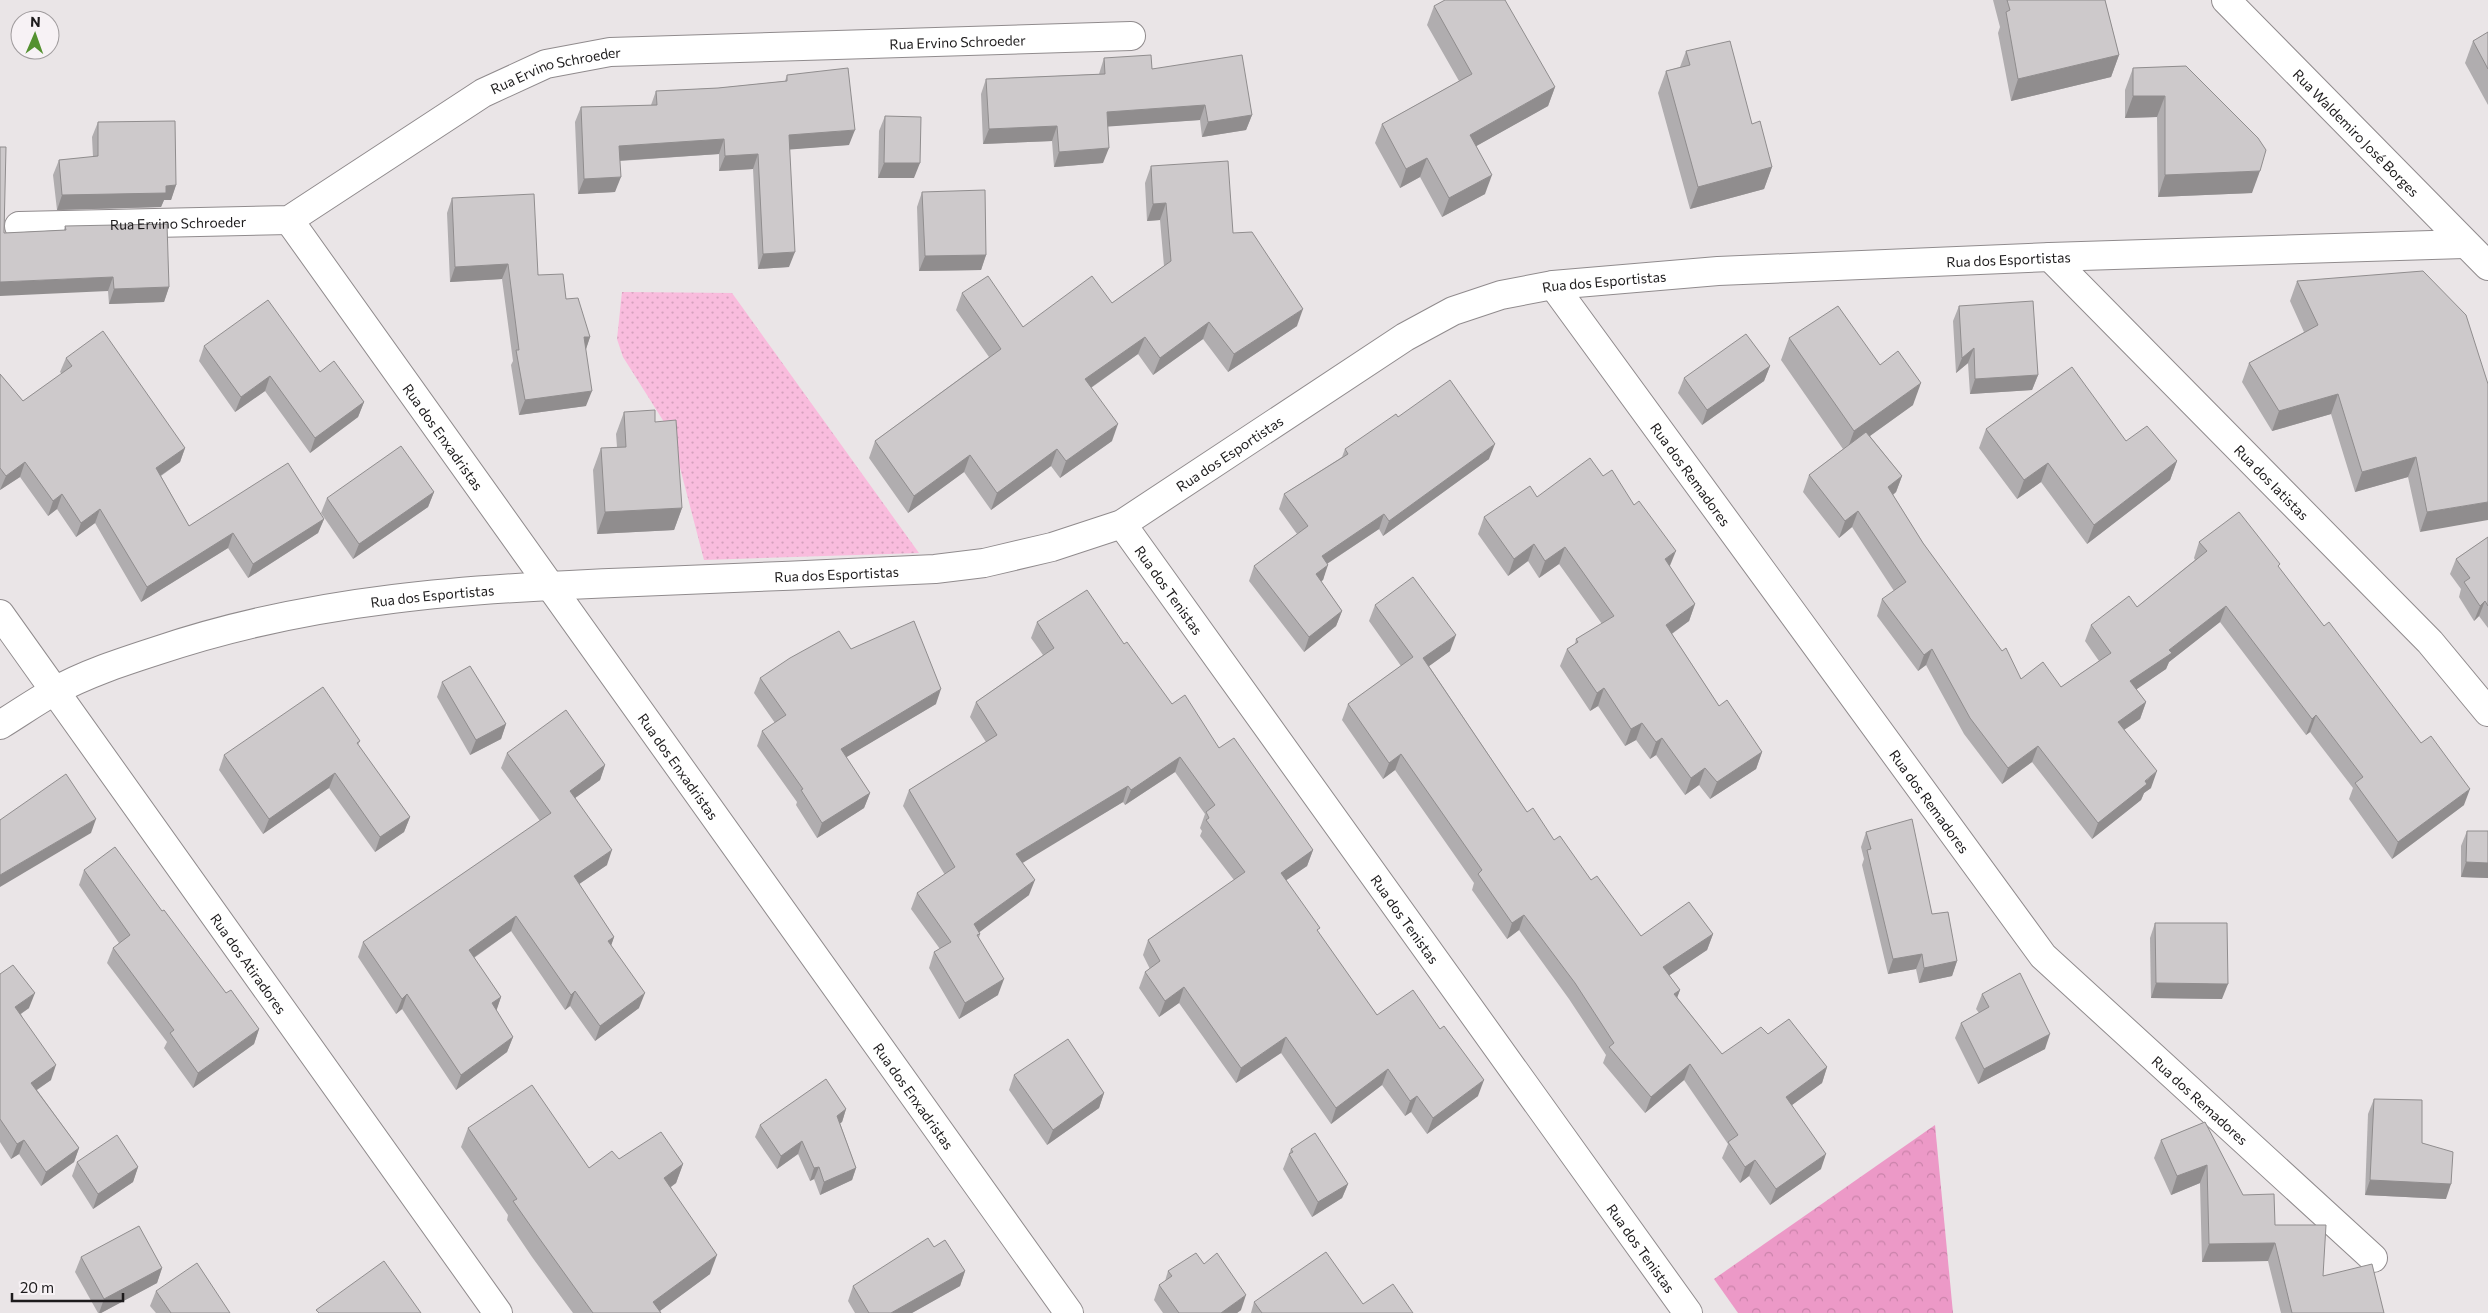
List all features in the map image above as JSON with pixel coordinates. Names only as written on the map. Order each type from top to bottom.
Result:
[{"type":"street","name":"Rua Waldemiro José Borges","points":[[2226,0],[2464,244],[2488,266]]},
{"type":"street","name":"Rua Ervino Schroeder","points":[[19,226],[289,220],[484,93],[546,64],[610,52],[1131,36]]},
{"type":"street","name":"Rua dos Enxadristas","points":[[289,220],[1068,1313]]},
{"type":"street","name":"Rua dos Esportistas","points":[[0,725],[55,691],[130,660],[188,640],[324,607],[462,591],[550,585],[936,569],[984,563],[1042,549],[1122,524],[1405,337],[1453,311],[1501,295],[1553,285],[1718,272],[2050,257],[2464,244]]},
{"type":"street","name":"Rua dos Iatistas","points":[[2050,257],[2430,642],[2488,712]]},
{"type":"street","name":"Rua dos Remadores","points":[[1553,285],[2043,956],[2373,1258]]},
{"type":"street","name":"Rua dos Tenistas","points":[[1122,524],[1688,1313]]},
{"type":"street","name":"Rua dos Atiradores","points":[[5,628],[55,691],[498,1313]]},
{"type":"shaded area","points":[[622,292],[732,293],[919,553],[704,560],[671,433],[623,357],[617,339]]},
{"type":"green space","points":[[1935,1125],[1953,1313],[1738,1313],[1714,1279]]},
{"type":"building","points":[[1445,0],[1505,0],[1555,87],[1470,135],[1492,175],[1449,198],[1427,158],[1406,169],[1382,124],[1472,74],[1434,6]]},
{"type":"building","points":[[2007,0],[2105,0],[2119,55],[2018,79],[2006,12],[2010,10]]},
{"type":"building","points":[[2488,32],[2488,69],[2473,41]]},
{"type":"building","points":[[1730,41],[1752,124],[1760,121],[1772,167],[1698,187],[1666,71],[1690,65],[1686,51]]},
{"type":"building","points":[[1151,55],[1152,69],[1242,55],[1252,115],[1208,122],[1205,105],[1107,112],[1109,148],[1059,152],[1057,126],[989,129],[986,79],[1105,74],[1104,58]]},
{"type":"building","points":[[2186,66],[2258,138],[2266,150],[2260,171],[2165,175],[2165,96],[2133,96],[2133,68]]},
{"type":"building","points":[[848,68],[855,130],[789,135],[795,252],[763,254],[758,154],[725,156],[724,139],[619,146],[621,177],[584,179],[581,107],[657,105],[656,91],[718,88],[787,81],[787,75]]},
{"type":"building","points":[[885,116],[921,117],[920,163],[884,163]]},
{"type":"building","points":[[175,121],[176,185],[166,186],[166,193],[62,195],[59,160],[98,156],[98,122]]},
{"type":"building","points":[[0,147],[6,147],[4,233],[66,230],[65,226],[167,224],[169,287],[114,289],[113,277],[0,282]]},
{"type":"building","points":[[1228,161],[1233,233],[1252,232],[1303,309],[1234,354],[1209,322],[1160,358],[1145,337],[1085,379],[1118,424],[1066,461],[1057,449],[997,493],[970,455],[914,496],[875,441],[1001,349],[962,293],[988,276],[1023,327],[1092,276],[1112,303],[1171,261],[1166,203],[1153,204],[1151,166]]},
{"type":"building","points":[[985,190],[986,255],[925,256],[922,192]]},
{"type":"building","points":[[534,194],[538,275],[563,274],[566,299],[578,298],[590,337],[584,337],[592,391],[525,400],[516,350],[519,350],[508,264],[455,267],[452,198]]},
{"type":"building","points":[[2423,271],[2466,315],[2488,384],[2488,502],[2427,512],[2416,457],[2362,472],[2338,394],[2279,411],[2249,363],[2318,325],[2297,281]]},
{"type":"building","points":[[268,300],[320,372],[334,361],[364,402],[315,438],[270,376],[241,397],[204,346]]},
{"type":"building","points":[[2033,301],[2038,375],[1975,379],[1974,348],[1962,358],[1959,306]]},
{"type":"building","points":[[1838,306],[1880,365],[1898,351],[1921,383],[1854,431],[1789,338]]},
{"type":"building","points":[[103,331],[185,448],[156,468],[189,526],[288,463],[324,519],[253,564],[233,533],[147,587],[100,509],[81,523],[62,494],[53,501],[25,462],[6,476],[0,468],[0,374],[23,401],[72,366],[66,358]]},
{"type":"building","points":[[1746,334],[1770,366],[1707,410],[1684,378]]},
{"type":"building","points":[[2072,367],[2126,441],[2147,426],[2177,461],[2094,525],[2048,463],[2024,480],[1986,429]]},
{"type":"building","points":[[1450,380],[1495,444],[1389,521],[1384,514],[1322,556],[1328,565],[1316,574],[1342,611],[1309,637],[1254,566],[1308,526],[1284,494],[1348,454],[1345,449],[1396,414],[1398,417]]},
{"type":"building","points":[[655,410],[655,422],[676,420],[682,508],[605,512],[601,448],[626,447],[624,412]]},
{"type":"building","points":[[1866,432],[1902,476],[1888,487],[1923,543],[2002,651],[2006,648],[2021,679],[2043,662],[2061,687],[2111,653],[2091,625],[2129,596],[2137,607],[2207,551],[2199,542],[2239,512],[2280,564],[2278,566],[2324,626],[2329,622],[2421,743],[2431,736],[2470,789],[2398,842],[2355,783],[2363,777],[2316,715],[2312,719],[2226,606],[2169,650],[2172,653],[2130,681],[2146,702],[2118,722],[2157,771],[2145,781],[2147,784],[2098,823],[2038,746],[2008,768],[1970,718],[1932,649],[1924,655],[1882,599],[1906,582],[1858,511],[1845,521],[1809,475]]},
{"type":"building","points":[[401,446],[434,492],[359,544],[327,498]]},
{"type":"building","points":[[1590,458],[1603,476],[1612,470],[1634,505],[1639,501],[1676,551],[1665,559],[1695,604],[1666,625],[1719,706],[1727,700],[1762,752],[1717,782],[1705,768],[1691,778],[1662,738],[1656,742],[1642,723],[1631,729],[1604,688],[1597,693],[1567,649],[1578,642],[1576,639],[1614,616],[1565,547],[1545,561],[1534,544],[1514,559],[1484,517],[1530,486],[1537,497]]},
{"type":"building","points":[[2488,537],[2488,606],[2485,601],[2480,606],[2464,582],[2470,578],[2456,559]]},
{"type":"building","points":[[1413,577],[1456,635],[1423,658],[1527,812],[1533,808],[1554,840],[1560,836],[1591,880],[1597,876],[1641,936],[1689,902],[1713,934],[1663,967],[1680,990],[1674,994],[1722,1054],[1761,1027],[1768,1034],[1789,1019],[1827,1067],[1786,1097],[1826,1154],[1776,1189],[1755,1160],[1745,1167],[1728,1142],[1738,1135],[1690,1064],[1651,1097],[1609,1047],[1614,1043],[1575,983],[1524,915],[1512,923],[1478,874],[1482,870],[1401,754],[1389,763],[1348,704],[1413,657],[1375,605]]},
{"type":"building","points":[[1087,590],[1124,644],[1127,642],[1172,704],[1185,695],[1219,748],[1234,738],[1313,850],[1281,873],[1320,928],[1317,930],[1377,1015],[1413,990],[1440,1029],[1444,1026],[1484,1080],[1433,1118],[1417,1096],[1410,1101],[1388,1069],[1336,1108],[1286,1037],[1241,1068],[1184,987],[1165,1001],[1145,972],[1160,961],[1148,940],[1245,872],[1206,820],[1209,818],[1206,812],[1215,805],[1180,757],[1131,790],[1128,786],[1016,854],[1035,880],[974,924],[980,934],[977,935],[1004,979],[965,1003],[934,952],[951,942],[917,893],[955,867],[909,790],[997,735],[976,702],[1054,648],[1037,622]]},
{"type":"building","points":[[914,621],[941,689],[841,749],[870,793],[822,823],[801,790],[803,789],[762,731],[786,715],[760,678],[790,658],[839,631],[851,649]]},
{"type":"building","points":[[470,666],[506,724],[476,740],[442,682]]},
{"type":"building","points":[[323,687],[360,741],[357,743],[410,817],[380,837],[335,773],[269,819],[224,755]]},
{"type":"building","points":[[566,710],[605,765],[570,791],[612,850],[574,876],[614,937],[608,941],[645,993],[600,1026],[575,991],[571,995],[516,916],[469,950],[501,997],[492,1003],[513,1037],[461,1075],[407,994],[402,999],[363,942],[551,813],[507,753]]},
{"type":"building","points":[[66,774],[96,819],[0,875],[0,820]]},
{"type":"building","points":[[1912,819],[1932,914],[1948,912],[1957,961],[1924,968],[1922,954],[1893,959],[1867,850],[1871,849],[1866,832]]},
{"type":"building","points":[[2467,831],[2488,831],[2488,863],[2466,862]]},
{"type":"building","points":[[115,847],[226,993],[231,990],[259,1029],[198,1073],[170,1033],[174,1030],[113,948],[130,935],[84,870]]},
{"type":"building","points":[[2155,923],[2227,923],[2228,984],[2156,983]]},
{"type":"building","points":[[13,965],[35,993],[15,1007],[56,1065],[31,1083],[79,1148],[46,1172],[24,1140],[17,1144],[0,1119],[0,974]]},
{"type":"building","points":[[2020,973],[2050,1034],[1984,1069],[1961,1023],[1989,1007],[1982,994]]},
{"type":"building","points":[[1068,1039],[1104,1093],[1053,1130],[1014,1075]]},
{"type":"building","points":[[826,1079],[846,1109],[837,1116],[856,1168],[824,1182],[819,1167],[814,1168],[802,1141],[781,1156],[760,1125]]},
{"type":"building","points":[[532,1085],[589,1168],[612,1151],[619,1159],[661,1132],[683,1164],[664,1178],[717,1255],[653,1302],[661,1313],[593,1313],[513,1201],[517,1199],[468,1128]]},
{"type":"building","points":[[2374,1099],[2422,1100],[2422,1143],[2453,1152],[2451,1184],[2370,1180]]},
{"type":"building","points":[[2205,1122],[2243,1195],[2274,1194],[2275,1225],[2326,1225],[2323,1276],[2372,1264],[2384,1313],[2292,1313],[2275,1243],[2209,1244],[2207,1165],[2177,1176],[2161,1140]]},
{"type":"building","points":[[1315,1133],[1348,1184],[1318,1202],[1289,1154],[1293,1152],[1291,1149]]},
{"type":"building","points":[[117,1135],[138,1167],[98,1194],[77,1162]]},
{"type":"building","points":[[139,1226],[162,1268],[104,1299],[81,1257]]},
{"type":"building","points":[[928,1238],[934,1247],[945,1240],[965,1271],[891,1313],[869,1313],[853,1286]]},
{"type":"building","points":[[1326,1252],[1363,1304],[1393,1284],[1413,1313],[1262,1313],[1254,1302]]},
{"type":"building","points":[[1196,1253],[1204,1264],[1217,1253],[1246,1295],[1221,1313],[1179,1313],[1159,1285],[1172,1276],[1168,1271]]},
{"type":"building","points":[[384,1261],[421,1313],[319,1313],[316,1310]]},
{"type":"building","points":[[197,1263],[230,1313],[171,1313],[156,1291]]}]
